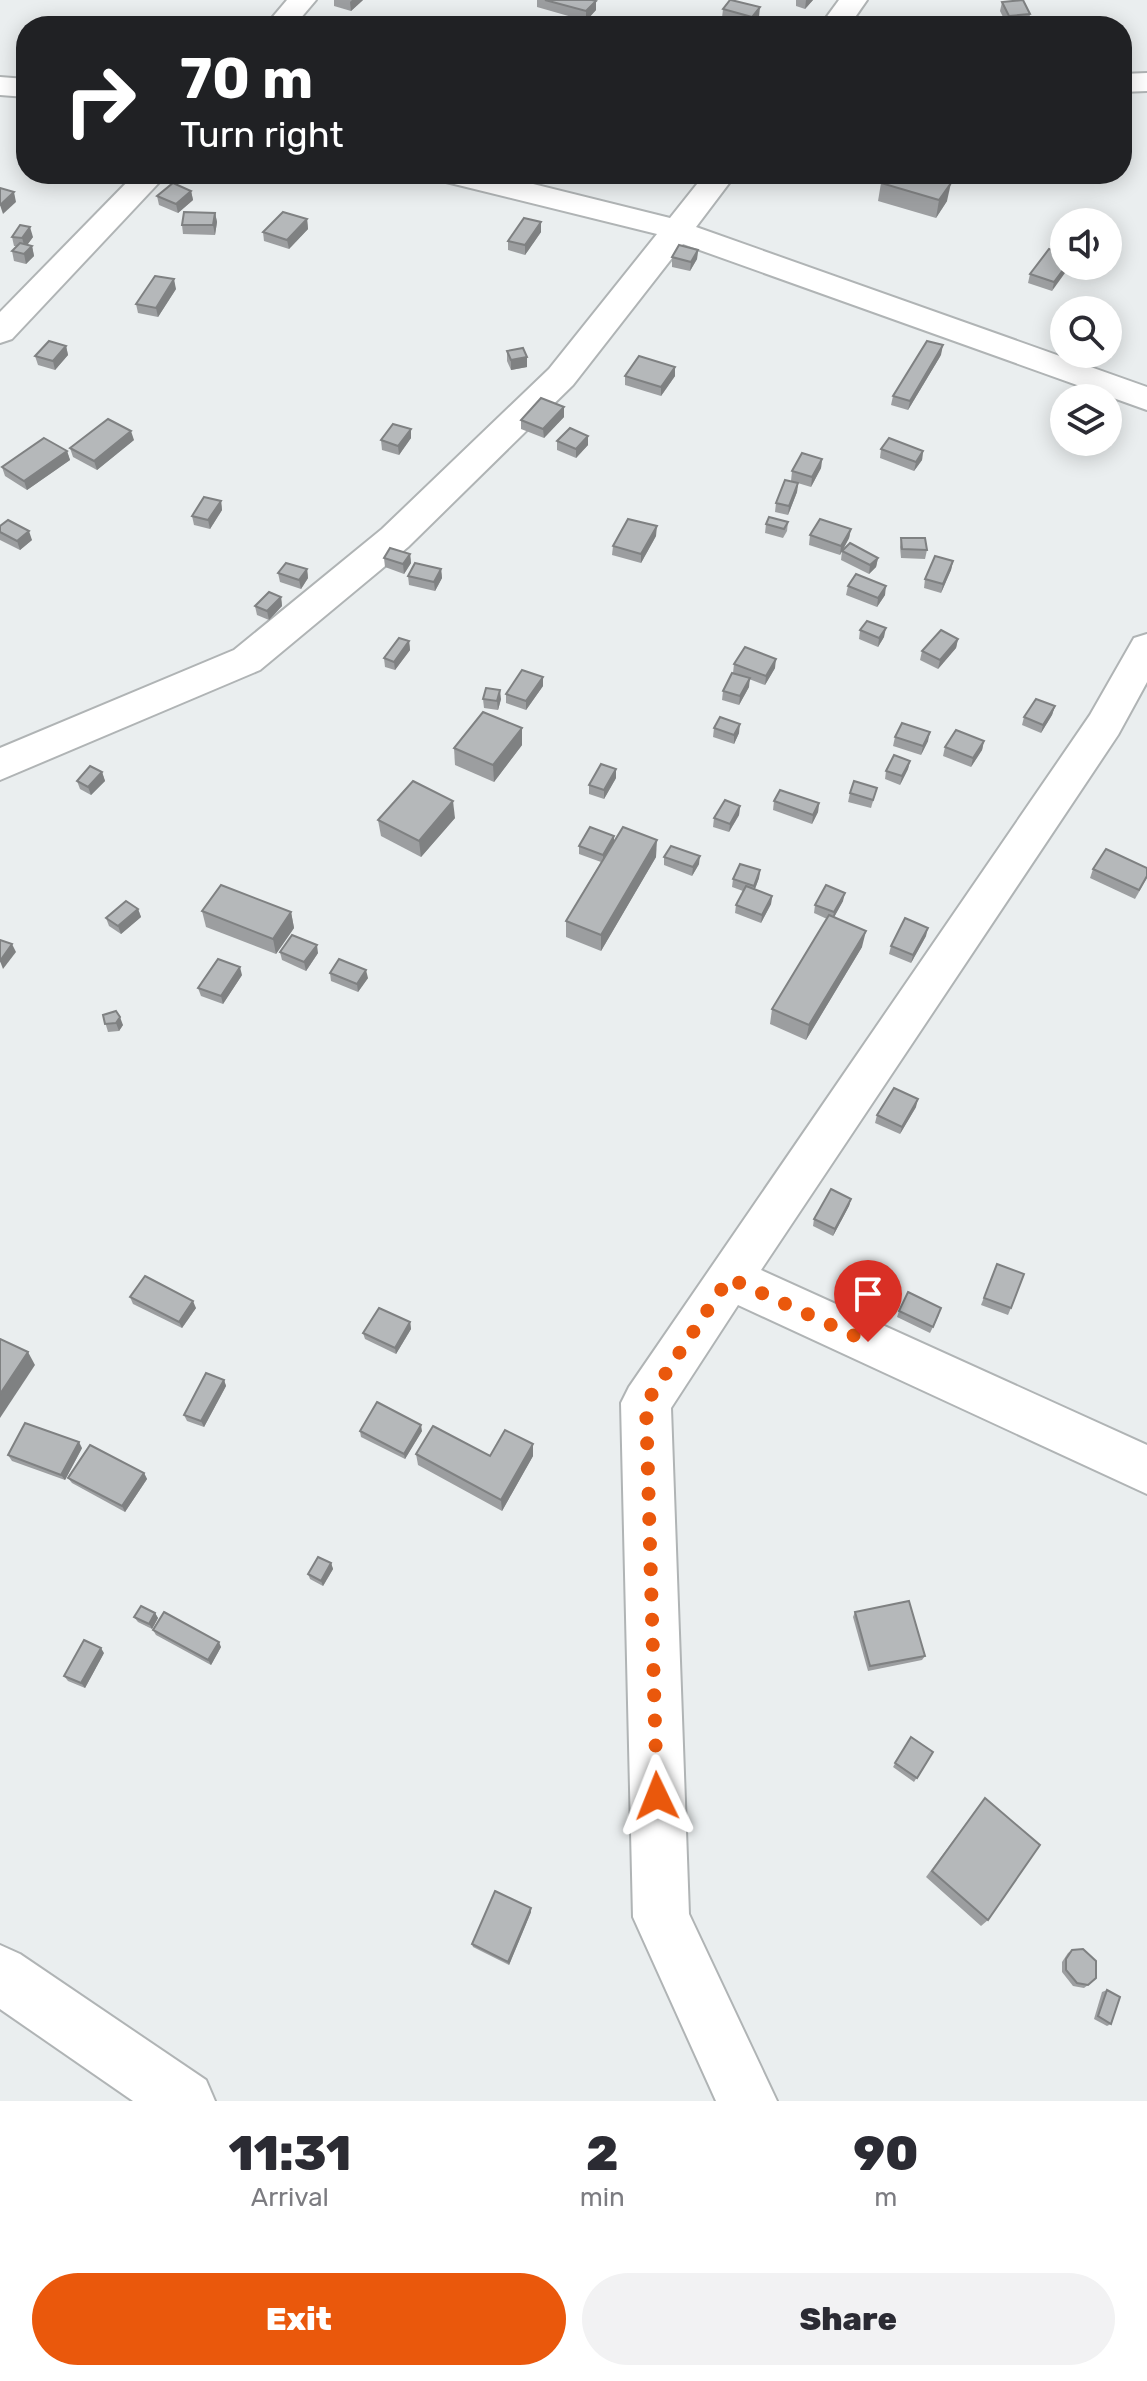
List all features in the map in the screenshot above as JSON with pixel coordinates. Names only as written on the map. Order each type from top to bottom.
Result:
[{"type":"street","points":[[288,16],[302,0]]},
{"type":"street","points":[[0,332],[142,184]]},
{"type":"street","points":[[495,184],[644,219],[1147,399]]},
{"type":"street","points":[[0,765],[247,660],[395,538],[561,377],[713,184]]},
{"type":"street","points":[[747,2101],[661,1917],[646,1403],[1104,725],[1147,648]]},
{"type":"street","points":[[729,1278],[1147,1470]]},
{"type":"street","points":[[0,1974],[185,2101]]},
{"type":"building","points":[[545,0],[592,0],[596,1],[586,11]]},
{"type":"building","points":[[730,0],[760,7],[753,16],[723,9]]},
{"type":"building","points":[[1023,0],[1030,14],[1009,16],[1002,2]]},
{"type":"building","points":[[172,184],[191,191],[176,204],[157,196]]},
{"type":"building","points":[[884,184],[950,184],[939,200]]},
{"type":"building","points":[[0,188],[14,192],[0,205]]},
{"type":"building","points":[[184,212],[215,213],[213,225],[182,225]]},
{"type":"building","points":[[283,212],[307,219],[287,240],[263,232]]},
{"type":"building","points":[[524,218],[541,222],[525,245],[508,241]]},
{"type":"building","points":[[20,225],[30,227],[22,238],[12,237]]},
{"type":"building","points":[[20,243],[32,246],[24,254],[12,251]]},
{"type":"building","points":[[679,245],[698,250],[691,262],[672,257]]},
{"type":"building","points":[[1050,249],[1050,280],[1056,280],[1054,282],[1030,274]]},
{"type":"building","points":[[155,276],[174,279],[156,308],[136,304]]},
{"type":"building","points":[[49,341],[66,346],[53,361],[35,356]]},
{"type":"building","points":[[927,341],[943,345],[910,401],[893,396]]},
{"type":"building","points":[[523,348],[527,357],[511,360],[507,351]]},
{"type":"building","points":[[639,356],[675,367],[661,387],[625,376]]},
{"type":"building","points":[[541,398],[564,407],[543,429],[521,420]]},
{"type":"building","points":[[108,419],[131,431],[94,461],[70,448]]},
{"type":"building","points":[[393,424],[411,429],[398,446],[381,440]]},
{"type":"building","points":[[570,428],[588,436],[576,449],[557,441]]},
{"type":"building","points":[[44,438],[67,451],[24,481],[2,467]]},
{"type":"building","points":[[889,438],[923,451],[916,462],[881,449]]},
{"type":"building","points":[[802,453],[822,459],[812,477],[792,471]]},
{"type":"building","points":[[785,480],[798,483],[789,506],[776,503]]},
{"type":"building","points":[[204,497],[221,501],[208,520],[192,516]]},
{"type":"building","points":[[769,517],[788,522],[784,529],[766,524]]},
{"type":"building","points":[[628,519],[657,526],[641,554],[613,546]]},
{"type":"building","points":[[820,519],[851,529],[841,546],[810,535]]},
{"type":"building","points":[[8,520],[29,531],[17,541],[0,532],[0,526]]},
{"type":"building","points":[[901,538],[925,538],[927,550],[902,549]]},
{"type":"building","points":[[850,543],[878,558],[870,565],[842,551]]},
{"type":"building","points":[[390,548],[410,554],[403,564],[384,558]]},
{"type":"building","points":[[935,556],[953,561],[943,584],[925,579]]},
{"type":"building","points":[[286,563],[307,569],[299,580],[278,573]]},
{"type":"building","points":[[415,563],[441,569],[434,582],[408,576]]},
{"type":"building","points":[[856,574],[886,586],[878,598],[848,586]]},
{"type":"building","points":[[269,592],[281,597],[267,611],[255,606]]},
{"type":"building","points":[[867,621],[886,628],[879,638],[860,630]]},
{"type":"building","points":[[941,630],[958,639],[940,660],[922,651]]},
{"type":"building","points":[[399,638],[409,641],[394,662],[384,658]]},
{"type":"building","points":[[745,647],[776,659],[766,676],[734,664]]},
{"type":"building","points":[[522,670],[543,677],[526,701],[506,694]]},
{"type":"building","points":[[732,673],[750,678],[740,696],[723,691]]},
{"type":"building","points":[[486,688],[500,690],[497,701],[483,699]]},
{"type":"building","points":[[1036,699],[1055,706],[1043,725],[1024,717]]},
{"type":"building","points":[[483,712],[522,728],[493,765],[454,748]]},
{"type":"building","points":[[720,717],[740,724],[734,735],[714,728]]},
{"type":"building","points":[[902,723],[930,732],[923,746],[895,737]]},
{"type":"building","points":[[956,730],[984,741],[973,758],[945,747]]},
{"type":"building","points":[[894,755],[910,761],[902,776],[886,771]]},
{"type":"building","points":[[601,764],[616,769],[604,790],[589,785]]},
{"type":"building","points":[[90,766],[102,772],[88,787],[77,781]]},
{"type":"building","points":[[413,781],[453,801],[419,841],[378,820]]},
{"type":"building","points":[[854,781],[877,788],[873,800],[850,793]]},
{"type":"building","points":[[780,790],[819,803],[813,815],[774,801]]},
{"type":"building","points":[[725,800],[740,806],[730,824],[714,818]]},
{"type":"building","points":[[590,827],[614,836],[603,855],[579,846]]},
{"type":"building","points":[[623,827],[657,840],[601,935],[566,921]]},
{"type":"building","points":[[671,846],[700,856],[693,867],[664,857]]},
{"type":"building","points":[[1106,849],[1147,868],[1147,876],[1139,890],[1093,869]]},
{"type":"building","points":[[740,864],[760,870],[754,886],[733,879]]},
{"type":"building","points":[[221,885],[291,912],[273,939],[202,911]]},
{"type":"building","points":[[826,885],[845,893],[834,912],[815,905]]},
{"type":"building","points":[[746,886],[772,896],[762,915],[736,905]]},
{"type":"building","points":[[126,901],[138,909],[118,926],[106,918]]},
{"type":"building","points":[[829,915],[866,931],[809,1025],[772,1009]]},
{"type":"building","points":[[905,918],[928,928],[913,955],[891,946]]},
{"type":"building","points":[[292,935],[317,945],[304,962],[280,952]]},
{"type":"building","points":[[0,940],[12,944],[0,961]]},
{"type":"building","points":[[218,959],[240,967],[221,996],[198,988]]},
{"type":"building","points":[[339,959],[366,970],[357,984],[330,973]]},
{"type":"building","points":[[116,1011],[120,1017],[116,1023],[105,1024],[103,1015]]},
{"type":"building","points":[[894,1088],[918,1099],[902,1127],[877,1115]]},
{"type":"building","points":[[831,1189],[851,1199],[835,1229],[814,1219]]},
{"type":"building","points":[[997,1264],[1024,1274],[1011,1308],[984,1298]]},
{"type":"building","points":[[145,1276],[193,1301],[179,1322],[130,1297]]},
{"type":"building","points":[[908,1292],[941,1308],[933,1327],[899,1311]]},
{"type":"building","points":[[379,1308],[410,1322],[395,1348],[363,1333]]},
{"type":"building","points":[[0,1339],[28,1352],[0,1394]]},
{"type":"building","points":[[206,1373],[224,1380],[201,1421],[184,1415]]},
{"type":"building","points":[[377,1402],[421,1425],[404,1454],[360,1431]]},
{"type":"building","points":[[25,1423],[79,1442],[61,1475],[8,1455]]},
{"type":"building","points":[[433,1426],[490,1456],[505,1430],[533,1444],[501,1500],[416,1454]]},
{"type":"building","points":[[90,1445],[144,1473],[122,1506],[68,1478]]},
{"type":"building","points":[[318,1557],[331,1563],[321,1581],[308,1574]]},
{"type":"building","points":[[909,1601],[925,1656],[870,1666],[855,1612]]},
{"type":"building","points":[[141,1606],[155,1613],[149,1624],[134,1617]]},
{"type":"building","points":[[164,1612],[219,1642],[208,1660],[153,1630]]},
{"type":"building","points":[[84,1640],[101,1648],[81,1683],[64,1676]]},
{"type":"building","points":[[911,1737],[933,1752],[917,1778],[895,1763]]},
{"type":"building","points":[[985,1798],[1040,1845],[988,1920],[932,1871]]},
{"type":"building","points":[[495,1891],[531,1908],[508,1962],[472,1944]]},
{"type":"building","points":[[1083,1949],[1096,1961],[1096,1978],[1088,1985],[1077,1983],[1066,1970],[1066,1959],[1072,1950]]},
{"type":"building","points":[[1107,1990],[1120,1997],[1111,2024],[1098,2016]]},
{"type":"route","points":[[657,1796],[646,1403],[729,1278],[868,1342]]}]
